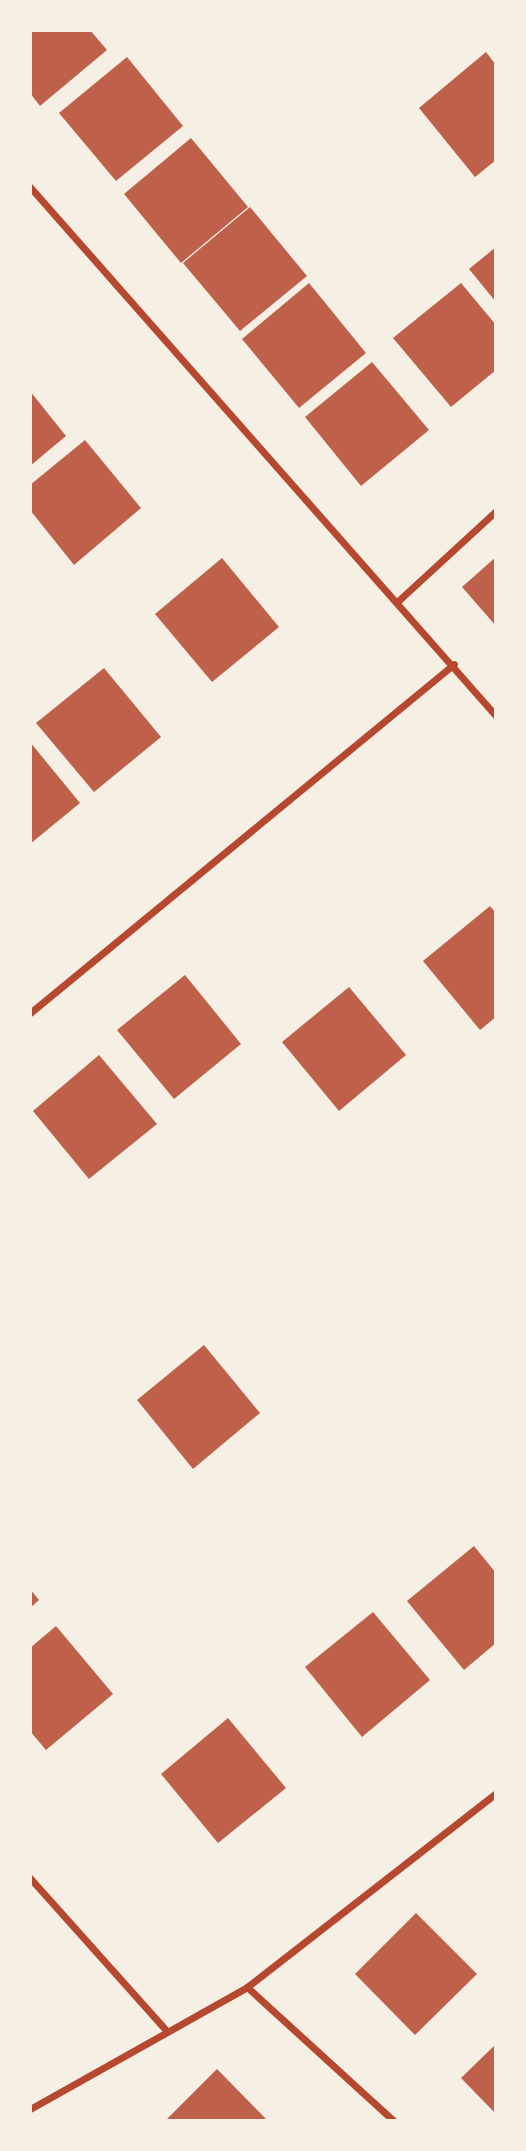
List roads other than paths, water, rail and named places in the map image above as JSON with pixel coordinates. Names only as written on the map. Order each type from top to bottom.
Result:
[{"type":"street","points":[[30,187],[454,664],[496,716]]},
{"type":"street","points":[[398,601],[496,511]]},
{"type":"street","points":[[30,1013],[454,664]]},
{"type":"street","points":[[30,2109],[247,1987],[496,1793]]},
{"type":"street","points":[[30,1878],[167,2031]]},
{"type":"street","points":[[247,1987],[394,2121]]}]
